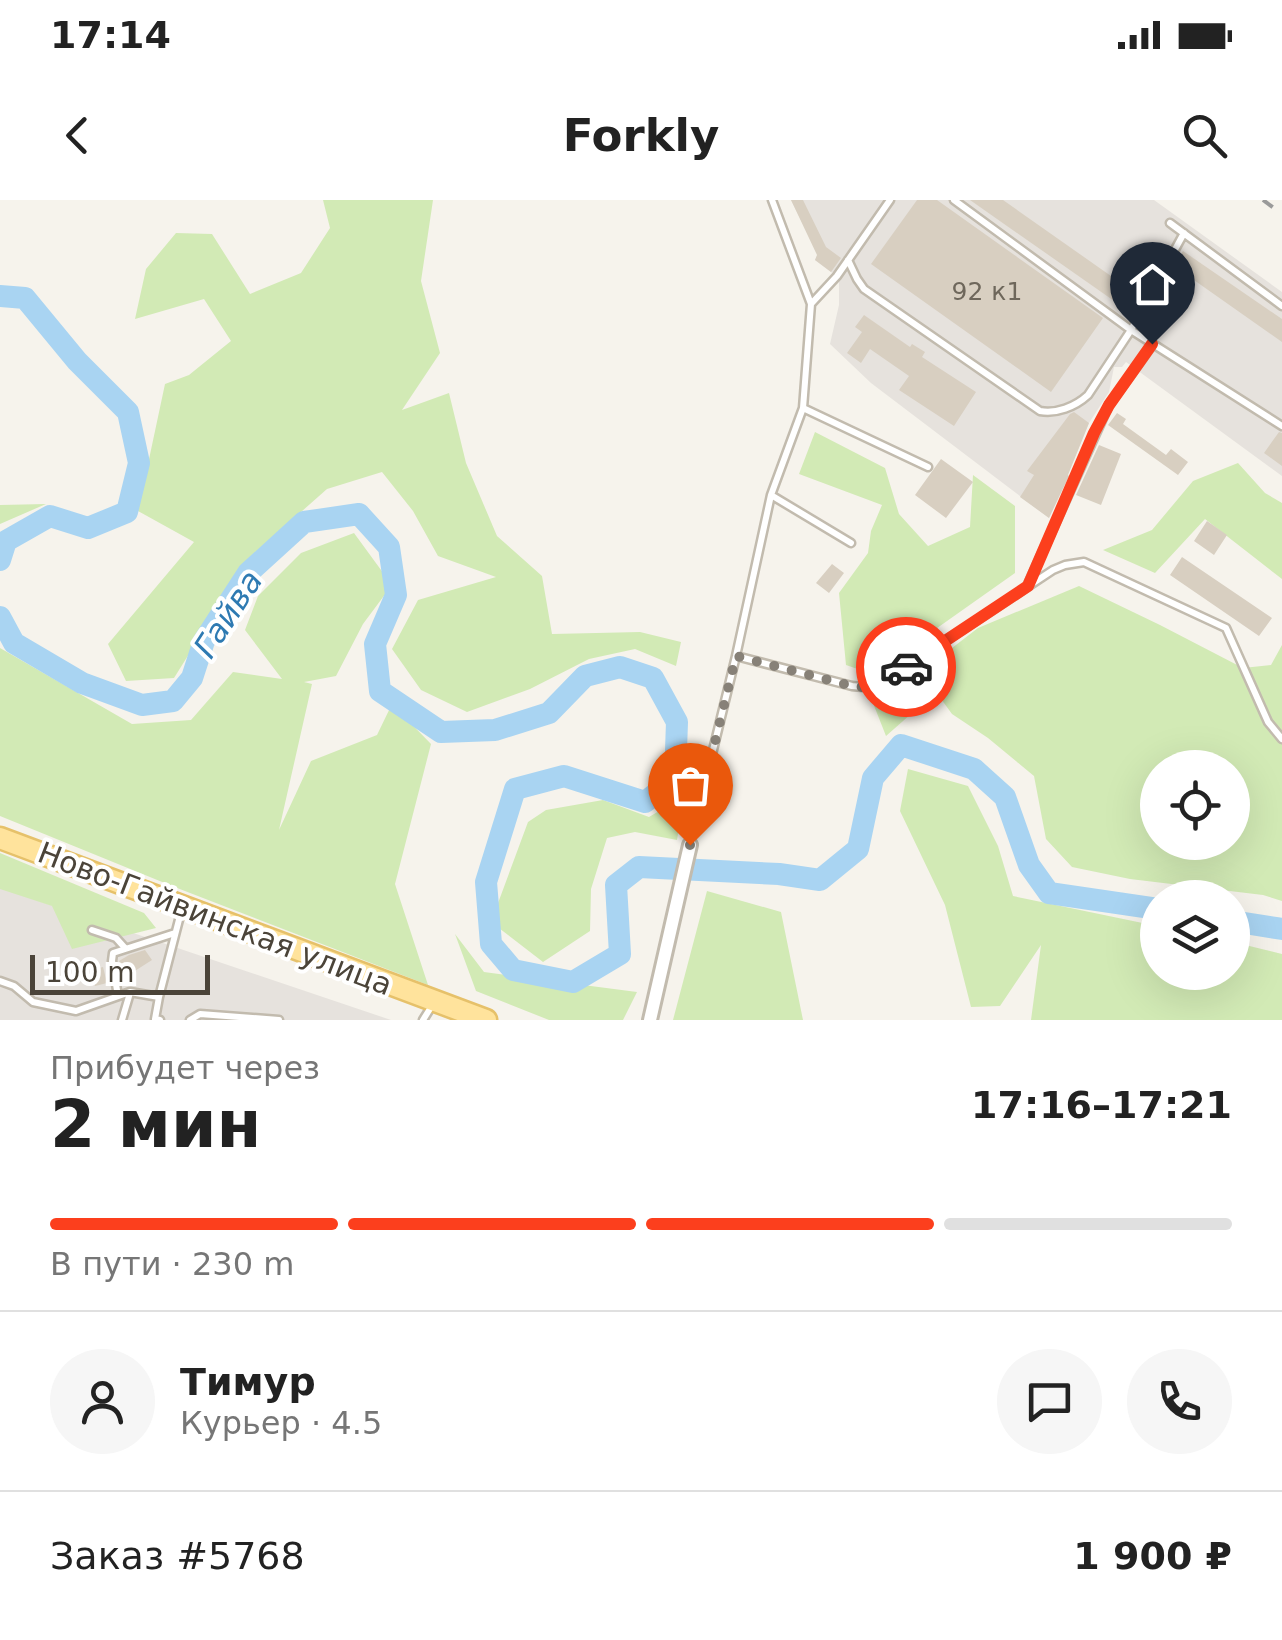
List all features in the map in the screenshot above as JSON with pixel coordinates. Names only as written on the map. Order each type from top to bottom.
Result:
[{"type":"main road","name":"Ново-Гайвинская улица","points":[[0,838],[486,1020]]},
{"type":"street","points":[[650,1020],[690,845]]},
{"type":"lane","points":[[690,845],[771,495],[804,408],[811,304],[772,200]]},
{"type":"lane","points":[[811,304],[890,200]]},
{"type":"lane","points":[[954,200],[1131,330],[1282,426]]},
{"type":"lane","points":[[1170,223],[1282,306]]},
{"type":"lane","points":[[848,260],[864,288],[1040,411],[1054,412],[1081,402],[1088,395],[1131,330],[1184,233]]},
{"type":"lane","points":[[1028,586],[1094,433],[1152,344]]},
{"type":"lane","points":[[804,408],[928,467]]},
{"type":"lane","points":[[771,495],[850,543]]},
{"type":"lane","points":[[736,656],[852,686],[874,688],[1028,586],[1065,565],[1084,562],[1226,628],[1268,722],[1282,739]]},
{"type":"lane","points":[[157,1020],[183,906]]},
{"type":"lane","points":[[92,930],[116,938],[125,948]]},
{"type":"lane","points":[[118,996],[114,953],[176,932]]},
{"type":"lane","points":[[0,982],[14,986],[33,1002],[76,1011],[130,992],[159,998]]},
{"type":"lane","points":[[122,1020],[130,992]]},
{"type":"lane","points":[[422,1020],[435,1001]]},
{"type":"lane","points":[[190,1020],[200,1014],[278,1020]]},
{"type":"shaded area","points":[[791,200],[1154,200],[1282,292],[1282,476],[1126,362],[1122,367],[1114,367],[1109,392],[1089,423],[1049,518],[871,383],[830,344],[839,305],[839,278],[815,260],[818,254]]},
{"type":"shaded area","points":[[0,888],[391,1020],[0,1020]]},
{"type":"green space","points":[[323,200],[433,200],[421,281],[440,353],[402,410],[449,393],[466,463],[497,536],[542,576],[552,634],[640,632],[681,642],[676,666],[635,649],[589,659],[530,689],[467,712],[421,690],[392,649],[418,600],[496,577],[438,556],[413,511],[382,472],[327,489],[249,558],[174,678],[126,681],[108,644],[194,542],[138,511],[165,384],[189,375],[231,341],[204,299],[135,319],[146,269],[176,233],[212,234],[250,294],[301,273],[330,228]]},
{"type":"green space","points":[[815,432],[885,468],[899,514],[928,546],[970,527],[973,475],[1015,506],[1015,573],[872,674],[846,665],[839,593],[868,553],[871,531],[882,505],[799,474]]},
{"type":"green space","points":[[1238,463],[1265,493],[1282,503],[1282,579],[1205,519],[1155,573],[1103,550],[1152,530],[1193,481]]},
{"type":"green space","points":[[46,504],[0,524],[0,505]]},
{"type":"green space","points":[[354,533],[392,585],[363,624],[336,676],[304,682],[312,684],[279,830],[311,761],[377,735],[392,704],[431,744],[395,884],[428,985],[0,816],[0,648],[132,724],[191,720],[233,672],[282,679],[245,630],[258,596],[301,553]]},
{"type":"green space","points":[[1079,586],[1243,668],[1271,665],[1282,645],[1282,901],[1250,893],[1250,880],[1140,880],[1072,867],[1046,839],[1034,776],[952,714],[936,692],[886,736],[871,698],[887,698],[978,628]]},
{"type":"green space","points":[[908,769],[968,786],[998,846],[1013,896],[1140,922],[1140,990],[1250,990],[1250,946],[1282,954],[1282,1020],[1031,1020],[1041,945],[1000,1006],[971,1007],[945,905],[900,811]]},
{"type":"green space","points":[[684,796],[677,840],[635,832],[607,838],[591,889],[590,931],[543,962],[491,922],[528,822],[546,810],[603,800],[649,817]]},
{"type":"green space","points":[[0,853],[144,913],[156,928],[72,949],[52,906],[0,889]]},
{"type":"green space","points":[[707,891],[781,912],[803,1020],[673,1020]]},
{"type":"green space","points":[[455,934],[484,972],[637,992],[623,1020],[549,1020],[476,991]]},
{"type":"building","points":[[791,200],[803,200],[826,247],[841,258],[831,272],[815,260],[817,255]]},
{"type":"building","points":[[917,200],[937,200],[1103,318],[1051,392],[871,264]]},
{"type":"building","points":[[970,200],[1003,200],[1128,288],[1117,303]]},
{"type":"building","points":[[1183,251],[1282,319],[1282,342],[1174,266]]},
{"type":"building","points":[[864,315],[910,347],[912,344],[925,352],[922,357],[976,392],[954,426],[899,390],[909,376],[870,349],[861,363],[847,353],[862,332],[855,327]]},
{"type":"building","points":[[1074,412],[1089,423],[1049,518],[1020,497],[1034,475],[1027,471]]},
{"type":"building","points":[[1117,413],[1126,419],[1123,424],[1166,455],[1171,449],[1188,462],[1178,475],[1108,425]]},
{"type":"building","points":[[1282,433],[1282,466],[1264,453]]},
{"type":"building","points":[[1099,445],[1121,454],[1101,505],[1076,495]]},
{"type":"building","points":[[941,459],[973,482],[946,518],[915,495]]},
{"type":"building","points":[[1207,521],[1227,535],[1214,555],[1194,541]]},
{"type":"building","points":[[1182,557],[1272,618],[1259,636],[1170,575]]},
{"type":"building","points":[[832,564],[844,573],[829,593],[816,583]]},
{"type":"building","points":[[145,950],[152,960],[127,976],[119,961]]},
{"type":"building","points":[[103,967],[107,983],[95,986],[91,970]]},
{"type":"waterway","name":"Гайва","points":[[0,296],[25,298],[77,361],[128,412],[139,463],[127,512],[88,528],[50,516],[6,541],[0,560]]},
{"type":"waterway","name":"Гайва","points":[[0,617],[14,643],[82,683],[142,705],[173,701],[192,678],[204,641],[248,573],[304,522],[359,514],[389,547],[396,595],[375,644],[380,691],[441,732],[495,730],[549,713],[585,676],[620,667],[653,678],[677,722],[675,779],[645,802],[564,776],[515,789],[486,882],[491,944],[513,970],[573,982],[620,954],[616,885],[639,867],[779,874],[820,880],[858,849],[873,778],[901,745],[974,769],[1005,797],[1029,865],[1049,893],[1140,906]]},
{"type":"waterway","name":"Гайва","points":[[1250,924],[1282,929]]},
{"type":"railway","points":[[1263,200],[1282,214]]},
{"type":"way so far","points":[[690,845],[736,656],[852,686],[874,688],[906,667]]},
{"type":"route","points":[[906,667],[1028,586],[1094,433],[1152,344]]}]
